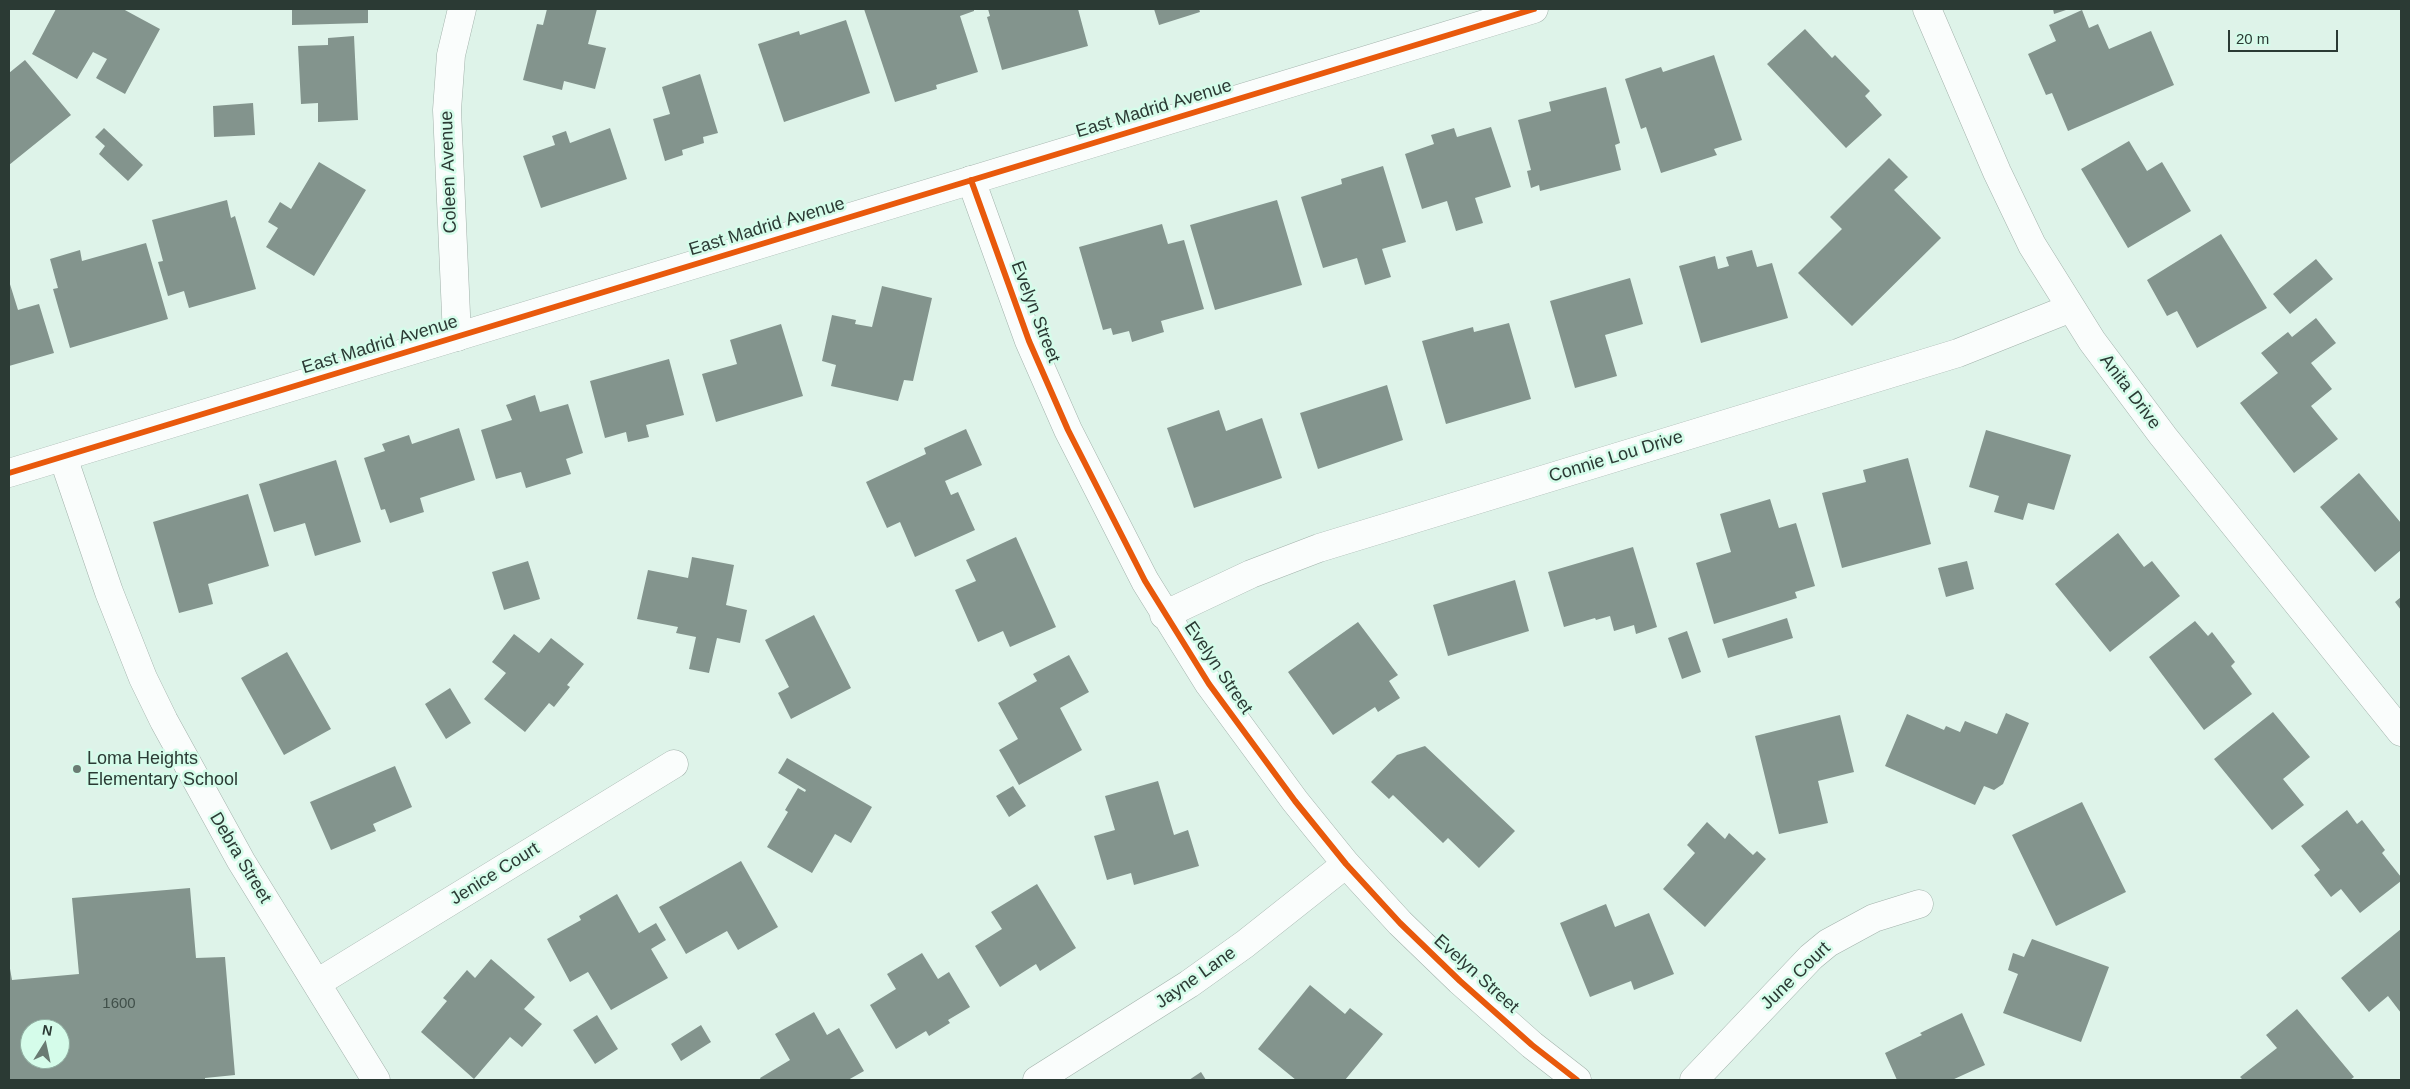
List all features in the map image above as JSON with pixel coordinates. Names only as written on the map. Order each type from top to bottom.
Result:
[{"type":"street","name":"Coleen Avenue","points":[[457,337],[446,110],[452,55],[462,9]]},
{"type":"street","name":"East Madrid Avenue","points":[[9,474],[1534,9]]},
{"type":"street","name":"Anita Drive","points":[[1926,9],[2014,209],[2032,245],[2071,308],[2138,404],[2401,732]]},
{"type":"street","name":"Evelyn Street","points":[[971,180],[1029,341],[1048,387],[1122,537],[1164,615],[1209,684],[1248,740],[1346,864],[1429,953],[1532,1045],[1576,1080]]},
{"type":"street","name":"Connie Lou Drive","points":[[1164,615],[1260,571],[1319,548],[1958,353],[2071,308]]},
{"type":"street","name":"Debra Street","points":[[63,457],[109,592],[164,721],[241,861],[376,1080]]},
{"type":"street","name":"Jenice Court","points":[[317,983],[674,764]]},
{"type":"street","name":"Jayne Lane","points":[[1037,1080],[1132,1022],[1203,974],[1346,864]]},
{"type":"street","name":"June Court","points":[[1694,1080],[1811,957],[1828,943],[1874,918],[1919,904]]},
{"type":"building","points":[[56,9],[123,9],[160,29],[125,94],[96,78],[107,59],[93,52],[77,79],[32,54]]},
{"type":"building","points":[[292,9],[368,9],[368,23],[292,25]]},
{"type":"building","points":[[547,9],[597,9],[588,44],[606,48],[595,89],[564,81],[562,90],[523,80],[537,24],[543,25]]},
{"type":"building","points":[[864,9],[974,9],[974,11],[960,16],[978,72],[936,85],[937,89],[895,102]]},
{"type":"building","points":[[988,9],[1078,9],[1088,46],[1002,70],[987,17],[990,16]]},
{"type":"building","points":[[1154,9],[1199,9],[1200,12],[1159,25]]},
{"type":"building","points":[[2053,9],[2069,9],[2054,14]]},
{"type":"building","points":[[2082,10],[2089,28],[2098,24],[2109,49],[2151,31],[2174,85],[2068,131],[2052,93],[2046,95],[2028,54],[2056,41],[2049,25]]},
{"type":"building","points":[[846,20],[870,93],[784,122],[758,44],[799,31],[800,35]]},
{"type":"building","points":[[1805,29],[1832,58],[1835,55],[1870,91],[1865,96],[1882,115],[1846,148],[1767,64]]},
{"type":"building","points":[[354,36],[358,120],[318,122],[318,103],[301,104],[298,46],[328,45],[328,38]]},
{"type":"building","points":[[1714,55],[1742,140],[1714,149],[1717,155],[1661,173],[1646,127],[1641,129],[1625,79],[1661,67],[1663,72]]},
{"type":"building","points":[[25,60],[71,115],[9,165],[9,73]]},
{"type":"building","points":[[700,74],[718,133],[703,137],[704,143],[682,150],[683,155],[665,161],[653,119],[670,114],[662,87]]},
{"type":"building","points":[[1606,87],[1620,143],[1615,145],[1621,170],[1540,191],[1539,185],[1531,188],[1527,171],[1531,170],[1518,120],[1551,111],[1549,102]]},
{"type":"building","points":[[253,103],[255,135],[214,137],[213,106]]},
{"type":"building","points":[[1491,127],[1511,187],[1475,198],[1483,223],[1456,231],[1447,201],[1422,209],[1405,154],[1434,144],[1431,135],[1454,128],[1457,137]]},
{"type":"building","points":[[104,128],[143,165],[128,181],[99,154],[105,146],[95,137]]},
{"type":"building","points":[[610,128],[627,179],[541,208],[523,156],[555,145],[552,136],[566,131],[570,143]]},
{"type":"building","points":[[2129,141],[2147,171],[2162,162],[2191,211],[2128,248],[2081,169]]},
{"type":"building","points":[[1889,158],[1908,177],[1894,190],[1941,238],[1852,326],[1798,273],[1842,229],[1830,217]]},
{"type":"building","points":[[319,162],[366,190],[314,276],[266,247],[278,228],[268,222],[280,202],[291,209]]},
{"type":"building","points":[[1383,166],[1406,242],[1382,249],[1391,277],[1365,285],[1357,258],[1323,268],[1301,197],[1342,184],[1341,179]]},
{"type":"building","points":[[227,200],[231,218],[235,216],[256,289],[189,308],[184,291],[168,296],[158,262],[163,261],[152,220]]},
{"type":"building","points":[[1277,200],[1302,285],[1215,310],[1190,225]]},
{"type":"building","points":[[1162,224],[1168,244],[1184,240],[1204,309],[1161,321],[1164,332],[1132,342],[1129,331],[1113,335],[1111,328],[1103,330],[1079,247]]},
{"type":"building","points":[[2221,234],[2267,308],[2197,348],[2177,311],[2167,316],[2147,280]]},
{"type":"building","points":[[146,243],[168,319],[70,348],[53,289],[58,288],[50,259],[80,250],[82,261]]},
{"type":"building","points":[[1752,250],[1757,267],[1772,263],[1788,318],[1701,343],[1679,266],[1715,256],[1718,269],[1729,266],[1726,257]]},
{"type":"building","points":[[2316,259],[2333,279],[2290,314],[2273,294]]},
{"type":"building","points":[[1630,278],[1643,324],[1605,335],[1617,376],[1575,388],[1550,301]]},
{"type":"building","points":[[9,281],[18,310],[39,304],[54,353],[9,366]]},
{"type":"building","points":[[882,286],[932,298],[913,381],[904,380],[898,401],[831,386],[836,365],[822,361],[832,315],[856,320],[855,324],[872,327]]},
{"type":"building","points":[[2316,318],[2336,343],[2311,363],[2332,389],[2311,406],[2338,439],[2294,473],[2240,403],[2278,373],[2261,353],[2288,332],[2292,337]]},
{"type":"building","points":[[1509,323],[1531,399],[1446,424],[1422,341],[1473,327],[1474,332]]},
{"type":"building","points":[[781,324],[803,396],[716,422],[702,374],[737,364],[730,340]]},
{"type":"building","points":[[669,359],[684,415],[646,425],[649,437],[628,442],[626,432],[605,438],[590,381]]},
{"type":"building","points":[[1387,385],[1403,440],[1318,469],[1300,413]]},
{"type":"building","points":[[535,395],[540,412],[568,404],[583,453],[566,459],[571,474],[526,488],[521,472],[496,479],[481,430],[512,420],[506,405]]},
{"type":"building","points":[[1219,410],[1226,431],[1262,418],[1282,478],[1194,508],[1167,428]]},
{"type":"building","points":[[459,428],[475,480],[420,498],[424,512],[390,523],[385,509],[381,510],[364,458],[385,451],[382,444],[409,435],[412,444]]},
{"type":"building","points":[[966,429],[982,465],[945,481],[951,495],[958,492],[975,530],[915,557],[900,522],[887,528],[866,482],[926,454],[924,448]]},
{"type":"building","points":[[1986,430],[2071,455],[2054,510],[2028,503],[2023,520],[1994,512],[1999,496],[1969,487]]},
{"type":"building","points":[[1908,458],[1931,544],[1842,568],[1822,493],[1866,482],[1863,470]]},
{"type":"building","points":[[336,460],[361,542],[315,556],[305,523],[274,532],[259,484]]},
{"type":"building","points":[[2359,473],[2401,523],[2401,550],[2375,572],[2320,507]]},
{"type":"building","points":[[248,494],[269,566],[208,584],[213,604],[179,613],[153,522]]},
{"type":"building","points":[[1770,499],[1779,528],[1796,523],[1815,586],[1795,592],[1797,598],[1714,624],[1696,563],[1731,552],[1720,514]]},
{"type":"building","points":[[2118,533],[2144,567],[2152,561],[2180,596],[2110,652],[2055,584]]},
{"type":"building","points":[[1016,537],[1056,627],[1010,647],[1003,631],[978,642],[955,590],[976,581],[966,560]]},
{"type":"building","points":[[1633,547],[1657,627],[1636,634],[1634,625],[1614,631],[1610,616],[1596,620],[1595,618],[1564,627],[1548,572]]},
{"type":"building","points":[[692,557],[734,565],[726,605],[747,610],[740,643],[717,638],[709,673],[689,669],[696,637],[676,633],[678,627],[637,619],[648,570],[688,578]]},
{"type":"building","points":[[528,561],[540,599],[504,610],[492,572]]},
{"type":"building","points":[[1967,561],[1974,589],[1946,597],[1938,568]]},
{"type":"building","points":[[1515,580],[1529,631],[1448,656],[1433,605]]},
{"type":"building","points":[[2401,597],[2401,610],[2395,602]]},
{"type":"building","points":[[814,615],[851,688],[791,719],[778,693],[789,687],[765,640]]},
{"type":"building","points":[[1787,618],[1793,638],[1728,658],[1722,639]]},
{"type":"building","points":[[2195,621],[2208,636],[2212,632],[2235,662],[2231,666],[2252,694],[2204,730],[2149,657]]},
{"type":"building","points":[[1358,622],[1398,675],[1389,681],[1400,698],[1378,712],[1375,707],[1333,735],[1288,672]]},
{"type":"building","points":[[1687,631],[1701,672],[1682,679],[1668,638]]},
{"type":"building","points":[[514,634],[539,653],[551,638],[584,664],[567,685],[570,687],[554,707],[549,703],[525,732],[484,699],[506,673],[492,662]]},
{"type":"building","points":[[287,652],[331,729],[284,755],[241,678]]},
{"type":"building","points":[[1069,655],[1089,692],[1060,708],[1082,750],[1019,785],[999,750],[1018,739],[998,703],[1037,681],[1033,674]]},
{"type":"building","points":[[450,688],[471,723],[446,739],[425,704]]},
{"type":"building","points":[[2273,712],[2310,757],[2283,779],[2304,805],[2272,830],[2214,759]]},
{"type":"building","points":[[2006,713],[2029,723],[2003,784],[1994,790],[1984,786],[1975,805],[1885,766],[1907,714],[1944,730],[1946,726],[1960,732],[1965,721],[1997,734]]},
{"type":"building","points":[[1840,715],[1854,772],[1818,781],[1828,823],[1779,834],[1755,736]]},
{"type":"building","points":[[1425,746],[1515,831],[1479,868],[1448,838],[1443,843],[1393,795],[1389,799],[1371,782],[1397,755]]},
{"type":"building","points":[[787,758],[872,807],[851,843],[835,834],[812,873],[767,847],[788,812],[785,810],[798,788],[805,792],[806,790],[778,773]]},
{"type":"building","points":[[395,766],[412,807],[373,824],[376,831],[331,850],[310,802]]},
{"type":"building","points":[[1158,781],[1174,835],[1188,830],[1199,866],[1134,885],[1131,873],[1107,880],[1094,836],[1115,830],[1105,796]]},
{"type":"building","points":[[1013,786],[1026,806],[1009,817],[996,796]]},
{"type":"building","points":[[2082,802],[2126,892],[2056,926],[2012,835]]},
{"type":"building","points":[[2347,810],[2357,824],[2362,820],[2385,850],[2382,853],[2401,877],[2401,881],[2360,913],[2341,889],[2331,897],[2314,875],[2320,870],[2301,846]]},
{"type":"building","points":[[1707,822],[1725,839],[1729,833],[1753,855],[1757,851],[1766,859],[1705,927],[1663,889],[1695,853],[1687,845]]},
{"type":"building","points":[[741,861],[778,927],[738,950],[727,931],[686,954],[659,907]]},
{"type":"building","points":[[1037,884],[1076,948],[1040,971],[1036,964],[1000,987],[975,946],[1002,929],[991,912]]},
{"type":"building","points":[[190,888],[196,958],[225,957],[235,1075],[205,1078],[205,1080],[9,1080],[9,963],[12,980],[79,974],[72,898]]},
{"type":"building","points":[[617,894],[639,933],[656,923],[666,940],[651,949],[668,978],[611,1010],[588,972],[570,982],[547,939],[581,920],[579,916]]},
{"type":"building","points":[[1606,904],[1615,927],[1649,913],[1674,974],[1634,990],[1631,981],[1590,997],[1560,923]]},
{"type":"building","points":[[2401,929],[2401,1013],[2388,996],[2369,1012],[2341,978]]},
{"type":"building","points":[[2032,939],[2109,967],[2081,1042],[2003,1013],[2018,974],[2008,970],[2013,953],[2024,957]]},
{"type":"building","points":[[922,953],[938,979],[949,972],[970,1007],[948,1020],[950,1023],[929,1036],[926,1031],[896,1049],[870,1005],[896,989],[887,974]]},
{"type":"building","points":[[491,959],[535,997],[524,1009],[542,1024],[522,1047],[510,1037],[474,1079],[421,1032],[447,1001],[443,998],[467,970],[475,978]]},
{"type":"building","points":[[1310,985],[1345,1014],[1350,1008],[1383,1034],[1345,1080],[1296,1080],[1258,1049]]},
{"type":"building","points":[[2297,1009],[2354,1077],[2350,1080],[2243,1080],[2240,1077],[2277,1048],[2266,1035]]},
{"type":"building","points":[[814,1012],[827,1035],[839,1028],[864,1071],[848,1080],[761,1080],[760,1078],[790,1060],[775,1034]]},
{"type":"building","points":[[1962,1013],[1985,1065],[1952,1080],[1897,1080],[1885,1053],[1922,1035],[1920,1033]]},
{"type":"building","points":[[597,1015],[618,1049],[595,1064],[573,1030]]},
{"type":"building","points":[[701,1025],[711,1042],[681,1061],[671,1044]]},
{"type":"building","points":[[1201,1072],[1206,1080],[1189,1080]]},
{"type":"cycle path","points":[[9,473],[1534,9]]},
{"type":"cycle path","points":[[971,180],[1029,341],[1068,430],[1145,581],[1209,684],[1295,801],[1346,864],[1400,923],[1460,981],[1532,1045],[1577,1080]]},
{"type":"place","name":"Loma Heights Elementary School","points":[[77,769]]}]
